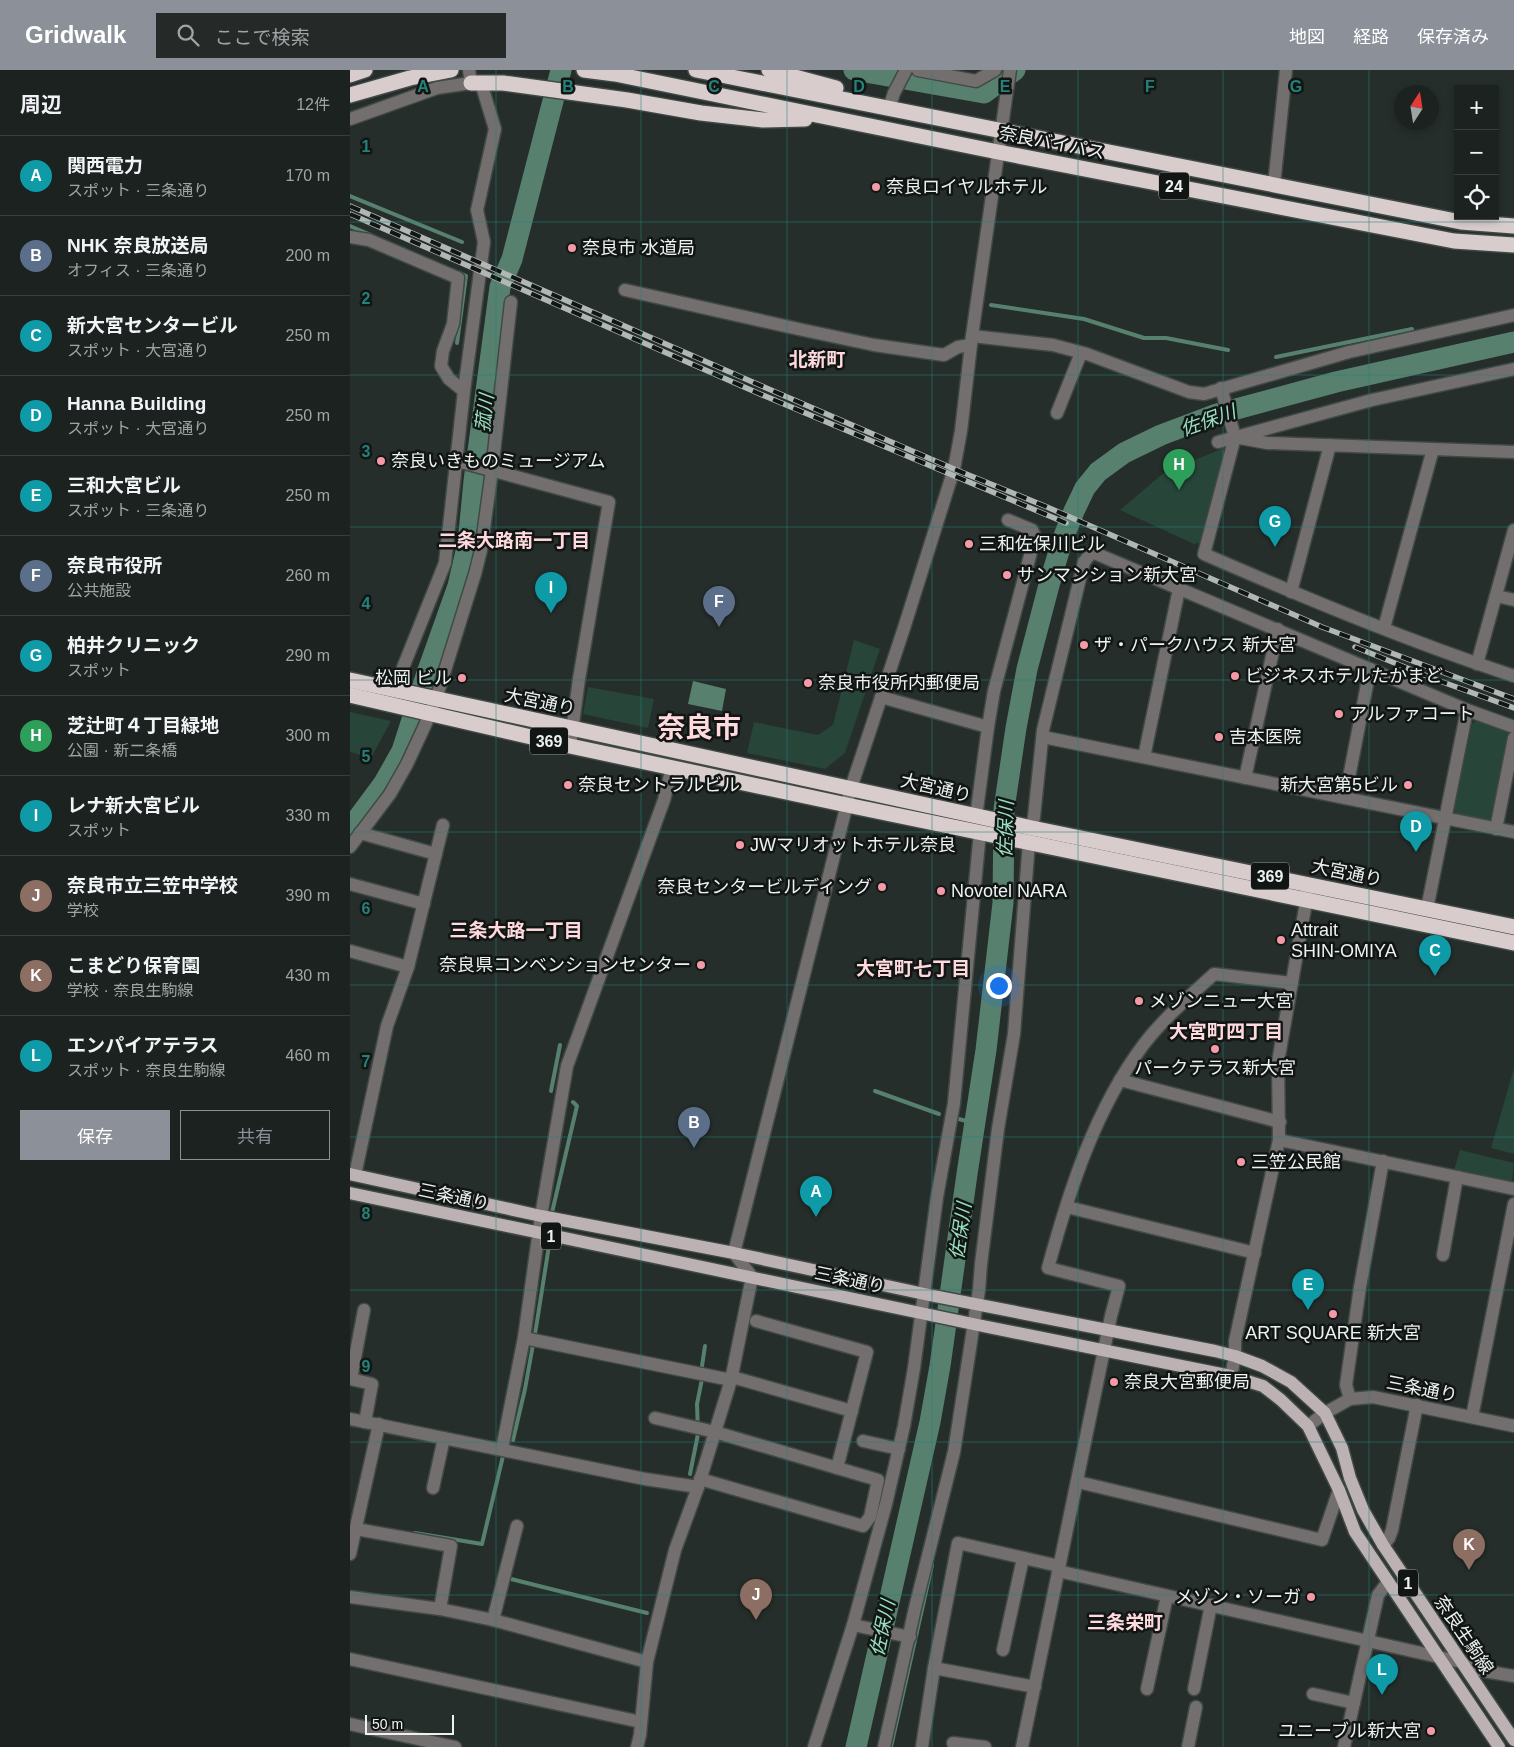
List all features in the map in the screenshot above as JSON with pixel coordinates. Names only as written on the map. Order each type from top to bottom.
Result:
[{"type":"highway","points":[[350,71],[356,70]]},
{"type":"highway","points":[[350,75],[365,70]]},
{"type":"highway","points":[[350,95],[410,78],[451,70]]},
{"type":"highway","name":"奈良バイパス","points":[[584,70],[615,74],[998,152],[1454,241],[1514,245]]},
{"type":"highway","name":"奈良バイパス","points":[[696,70],[1461,222],[1514,226]]},
{"type":"highway","points":[[768,70],[800,74],[855,93],[889,108]]},
{"type":"highway","points":[[474,79],[700,113],[763,120],[834,118]]},
{"type":"highway","points":[[350,100],[368,89]]},
{"type":"highway","name":"大宮通り","points":[[350,680],[401,697],[570,746],[846,805],[981,825],[1308,892],[1514,943]]},
{"type":"highway","name":"大宮通り","points":[[350,695],[401,697]]},
{"type":"highway","name":"大宮通り","points":[[431,705],[573,729],[851,788],[981,825]]},
{"type":"highway","name":"大宮通り","points":[[1308,892],[1427,909],[1514,927]]},
{"type":"main road","name":"三条通り","points":[[353,1175],[541,1216],[734,1253],[974,1304],[1235,1356],[1262,1366],[1291,1382],[1325,1413]]},
{"type":"main road","name":"三条通り","points":[[350,1193],[970,1324],[1231,1376],[1262,1386],[1281,1400],[1308,1426]]},
{"type":"main road","name":"奈良生駒線","points":[[1325,1413],[1342,1448],[1350,1478],[1363,1510],[1383,1545],[1514,1739]]},
{"type":"main road","name":"奈良生駒線","points":[[1308,1426],[1355,1532],[1387,1583],[1499,1747]]},
{"type":"street","points":[[889,108],[894,93],[906,70]]},
{"type":"street","points":[[918,70],[976,81],[995,70]]},
{"type":"street","points":[[637,1747],[647,1662],[675,1550],[699,1483],[732,1378],[752,1278],[734,1253],[846,805],[954,469],[961,431],[971,341],[1010,70]]},
{"type":"street","points":[[1274,185],[1286,70]]},
{"type":"street","points":[[350,119],[437,88],[474,79],[495,129],[477,210],[484,242],[464,391],[445,562],[401,697]]},
{"type":"street","points":[[350,237],[369,240],[458,278],[453,324],[443,351],[440,366],[449,379],[464,391]]},
{"type":"street","points":[[626,290],[874,345],[944,355],[971,341],[1053,345],[1081,353],[1189,392],[1204,394],[1348,352],[1514,315]]},
{"type":"street","points":[[350,847],[390,794],[407,764],[431,705],[481,550],[511,302]]},
{"type":"street","points":[[1058,413],[1081,353]]},
{"type":"street","points":[[1218,442],[1235,435],[1372,400],[1514,369]]},
{"type":"street","points":[[1222,390],[1235,435],[1204,554],[1291,592],[1477,664],[1514,676]]},
{"type":"street","points":[[1235,435],[1267,442],[1514,452]]},
{"type":"street","points":[[1291,592],[1330,445]]},
{"type":"street","points":[[1384,628],[1433,449]]},
{"type":"street","points":[[456,462],[609,502],[579,679],[570,746]]},
{"type":"street","points":[[814,1747],[856,1626],[899,1449],[923,1313],[937,1197],[954,1103],[981,825],[988,727],[994,691],[1035,537],[1032,530],[1008,520]]},
{"type":"street","points":[[1477,664],[1514,530]]},
{"type":"street","points":[[884,1747],[907,1636],[954,1452],[970,1324],[998,1129],[1014,1034],[1028,835],[1043,730],[1084,562],[1092,552],[1467,710],[1514,727]]},
{"type":"street","points":[[1144,757],[1179,589]]},
{"type":"street","points":[[1496,596],[1514,600]]},
{"type":"street","points":[[1245,778],[1278,629]]},
{"type":"street","points":[[1345,798],[1370,669]]},
{"type":"street","points":[[881,697],[988,727]]},
{"type":"street","points":[[1427,909],[1467,710]]},
{"type":"street","points":[[1043,737],[1514,832]]},
{"type":"street","points":[[1496,829],[1514,738]]},
{"type":"street","points":[[502,1449],[524,1338],[541,1216],[567,1066],[664,800],[672,767]]},
{"type":"street","points":[[353,1175],[387,1026],[408,967],[443,825]]},
{"type":"street","points":[[360,833],[436,854]]},
{"type":"street","points":[[350,884],[424,904]]},
{"type":"street","points":[[1231,1376],[1235,1356],[1235,1341],[1279,1140],[1278,1062],[1308,892]]},
{"type":"street","points":[[350,951],[408,967]]},
{"type":"street","points":[[1022,1747],[1119,1286],[1048,1268],[1086,1149],[1120,1080],[1145,1044],[1180,1005],[1214,974],[1292,983]]},
{"type":"street","points":[[1120,1080],[1280,1122]]},
{"type":"street","points":[[1279,1140],[1514,1189]]},
{"type":"street","points":[[1350,1399],[1346,1384],[1360,1287],[1383,1161]]},
{"type":"street","points":[[1443,1255],[1457,1177]]},
{"type":"street","points":[[1472,1417],[1514,1204]]},
{"type":"street","points":[[1067,1207],[1255,1253]]},
{"type":"street","points":[[364,1310],[351,1379],[372,1384],[365,1422]]},
{"type":"street","points":[[756,1321],[867,1352],[836,1468]]},
{"type":"street","points":[[524,1338],[732,1378],[852,1410]]},
{"type":"street","name":"三条通り","points":[[1308,1426],[1325,1413],[1350,1399],[1373,1397],[1514,1426]]},
{"type":"street","points":[[1383,1545],[1389,1538],[1392,1530],[1417,1406]]},
{"type":"street","points":[[350,1419],[644,1479],[699,1483],[863,1526],[870,1517],[878,1480],[715,1432],[655,1418]]},
{"type":"street","points":[[350,1554],[378,1424]]},
{"type":"street","points":[[433,1488],[444,1438]]},
{"type":"street","points":[[863,1441],[899,1449]]},
{"type":"street","points":[[1078,1482],[1322,1540],[1338,1490]]},
{"type":"street","points":[[493,1620],[517,1526]]},
{"type":"street","points":[[356,1529],[451,1546],[440,1609]]},
{"type":"street","points":[[922,1747],[934,1668],[958,1543],[1168,1596],[1461,1662],[1478,1670],[1514,1676]]},
{"type":"street","points":[[1003,1650],[1023,1558]]},
{"type":"street","points":[[1344,1747],[1378,1595],[1387,1583]]},
{"type":"street","points":[[1148,1689],[1168,1596]]},
{"type":"street","points":[[350,1597],[440,1609],[493,1620],[647,1662]]},
{"type":"street","points":[[1194,1689],[1212,1605]]},
{"type":"street","points":[[856,1626],[907,1636]]},
{"type":"street","points":[[350,1659],[641,1722]]},
{"type":"street","points":[[934,1668],[1035,1687]]},
{"type":"street","points":[[1313,1694],[1354,1703]]},
{"type":"street","points":[[1188,1747],[1196,1707]]},
{"type":"street","points":[[350,1724],[456,1747]]},
{"type":"street","points":[[953,1743],[985,1747]]},
{"type":"shaded area","points":[[1222,449],[1225,451],[1202,542],[1194,544],[1120,510],[1166,471]]},
{"type":"shaded area","points":[[854,640],[880,649],[845,753],[825,769],[747,753],[754,722],[818,735],[833,725]]},
{"type":"shaded area","points":[[693,681],[726,689],[722,711],[688,704]]},
{"type":"shaded area","points":[[588,687],[654,699],[648,728],[583,714]]},
{"type":"shaded area","points":[[350,712],[391,721],[371,758],[350,752]]},
{"type":"shaded area","points":[[1478,719],[1508,730],[1511,736],[1495,818],[1488,822],[1458,816],[1454,810],[1472,724]]},
{"type":"shaded area","points":[[1514,1068],[1514,1154],[1491,1148]]},
{"type":"shaded area","points":[[1460,1150],[1514,1163],[1512,1184],[1454,1170]]},
{"type":"waterway","name":"菰川","points":[[350,829],[384,783],[402,751],[458,586],[468,543],[474,481],[500,287],[512,259],[561,70]]},
{"type":"waterway","name":"菰川","points":[[854,70],[984,93],[1015,70]]},
{"type":"waterway","points":[[350,196],[462,242]]},
{"type":"waterway","points":[[350,226],[371,235]]},
{"type":"waterway","points":[[457,343],[466,276],[458,272]]},
{"type":"waterway","points":[[991,305],[1084,319],[1144,338],[1166,338],[1228,350]]},
{"type":"waterway","points":[[1276,357],[1412,329]]},
{"type":"waterway","name":"佐保川","points":[[856,1747],[930,1422],[940,1366],[986,1050],[1003,903],[1004,809],[1016,728],[1027,669],[1049,585],[1062,541],[1074,511],[1085,488],[1098,472],[1124,453],[1161,435],[1214,415],[1336,382],[1514,342]]},
{"type":"waterway","points":[[551,1091],[560,1045]]},
{"type":"waterway","points":[[875,1091],[939,1114]]},
{"type":"waterway","points":[[513,1440],[536,1328],[548,1252],[550,1221],[577,1106],[573,1102]]},
{"type":"waterway","points":[[955,1118],[974,1123]]},
{"type":"waterway","points":[[690,1474],[698,1434],[697,1404],[702,1379],[705,1346]]},
{"type":"waterway","points":[[415,1533],[482,1544],[503,1456]]},
{"type":"waterway","points":[[891,1747],[932,1565]]},
{"type":"waterway","points":[[511,1579],[647,1613]]},
{"type":"railway","points":[[350,206],[764,387],[1047,507],[1322,627],[1514,699]]},
{"type":"railway","points":[[350,214],[760,394],[1066,523]]},
{"type":"railway","points":[[1355,647],[1514,708]]},
{"type":"place","name":"奈良ロイヤルホテル","points":[[876,187]]},
{"type":"place","name":"奈良市 水道局","points":[[572,248]]},
{"type":"place","name":"奈良いきものミュージアム","points":[[381,461]]},
{"type":"place","name":"芝辻町４丁目緑地","points":[[1179,490]]},
{"type":"place","name":"三和佐保川ビル","points":[[969,544]]},
{"type":"place","name":"柏井クリニック","points":[[1275,547]]},
{"type":"place","name":"サンマンション新大宮","points":[[1007,575]]},
{"type":"place","name":"レナ新大宮ビル","points":[[551,613]]},
{"type":"place","name":"奈良市役所","points":[[719,627]]},
{"type":"place","name":"ザ・パークハウス 新大宮","points":[[1084,645]]},
{"type":"place","name":"ビジネスホテルたかまど","points":[[1235,676]]},
{"type":"place","name":"松岡 ビル","points":[[462,678]]},
{"type":"place","name":"奈良市役所内郵便局","points":[[808,683]]},
{"type":"place","name":"アルファコート","points":[[1339,714]]},
{"type":"place","name":"吉本医院","points":[[1219,737]]},
{"type":"place","name":"奈良セントラルビル","points":[[568,785]]},
{"type":"place","name":"新大宮第5ビル","points":[[1408,785]]},
{"type":"place","name":"JWマリオットホテル奈良","points":[[740,845]]},
{"type":"place","name":"Hanna Building","points":[[1416,852]]},
{"type":"place","name":"奈良センタービルディング","points":[[882,887]]},
{"type":"place","name":"Novotel NARA","points":[[941,891]]},
{"type":"place","name":"Attrait SHIN-OMIYA","points":[[1281,940]]},
{"type":"place","name":"奈良県コンベンションセンター","points":[[701,965]]},
{"type":"place","name":"新大宮センタービル","points":[[1435,976]]},
{"type":"place","name":"メゾンニュー大宮","points":[[1139,1001]]},
{"type":"place","name":"パークテラス新大宮","points":[[1215,1049]]},
{"type":"place","name":"NHK 奈良放送局","points":[[694,1148]]},
{"type":"place","name":"三笠公民館","points":[[1241,1162]]},
{"type":"place","name":"関西電力","points":[[816,1217]]},
{"type":"place","name":"三和大宮ビル","points":[[1308,1310]]},
{"type":"place","name":"ART SQUARE 新大宮","points":[[1333,1314]]},
{"type":"place","name":"奈良大宮郵便局","points":[[1114,1382]]},
{"type":"place","name":"こまどり保育園","points":[[1469,1570]]},
{"type":"place","name":"メゾン・ソーガ","points":[[1311,1597]]},
{"type":"place","name":"奈良市立三笠中学校","points":[[756,1620]]},
{"type":"place","name":"エンパイアテラス","points":[[1382,1695]]},
{"type":"place","name":"ユニーブル新大宮","points":[[1431,1731]]},
{"type":"district","name":"北新町","points":[[817,359]]},
{"type":"district","name":"二条大路南一丁目","points":[[514,540]]},
{"type":"district","name":"奈良市","points":[[699,727]]},
{"type":"district","name":"三条大路一丁目","points":[[516,930]]},
{"type":"district","name":"大宮町七丁目","points":[[913,968]]},
{"type":"district","name":"大宮町四丁目","points":[[1226,1031]]},
{"type":"district","name":"三条栄町","points":[[1125,1622]]}]
